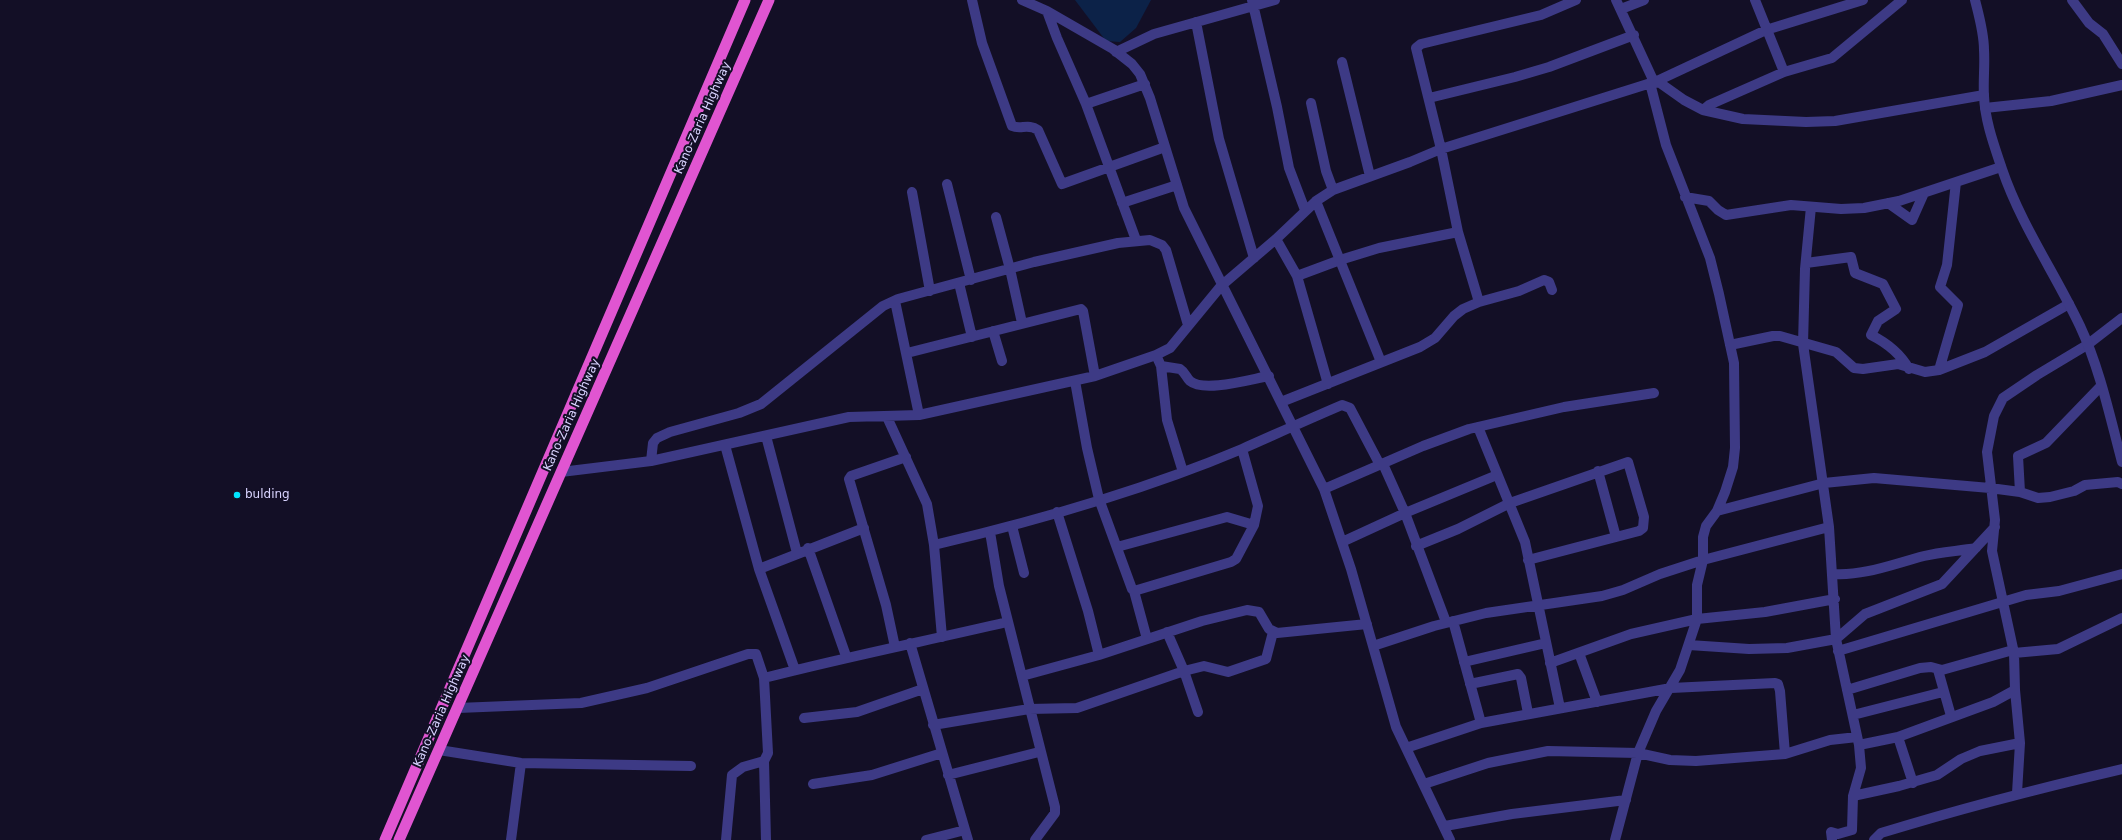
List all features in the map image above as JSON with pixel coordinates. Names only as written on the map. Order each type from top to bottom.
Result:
[{"type":"highway","name":"Kano-Zaria Highway","points":[[385,840],[745,0]]},
{"type":"highway","name":"Kano-Zaria Highway","points":[[400,840],[769,0]]},
{"type":"street","points":[[972,0],[982,43],[1012,126],[1018,128],[1029,126],[1038,130],[1062,184],[1165,148]]},
{"type":"street","points":[[1022,0],[1047,11],[1116,52],[1132,64],[1140,74],[1145,84],[1184,208],[1207,252],[1221,286],[1269,376],[1280,402],[1324,490],[1342,542],[1396,727],[1445,826],[1450,840]]},
{"type":"street","points":[[1116,52],[1154,34],[1253,3],[1275,0]]},
{"type":"street","points":[[1479,302],[1458,232],[1441,149],[1416,52],[1417,46],[1541,15],[1576,0]]},
{"type":"street","points":[[1615,840],[1638,753],[1656,711],[1671,688],[1680,670],[1697,619],[1697,585],[1703,560],[1703,537],[1706,526],[1716,511],[1733,467],[1735,448],[1734,363],[1710,258],[1666,145],[1654,82],[1618,4],[1644,0]]},
{"type":"street","points":[[1755,0],[1784,72]]},
{"type":"street","points":[[561,472],[651,461],[849,417],[919,415],[1095,376],[1156,355],[1170,348],[1178,340],[1188,325],[1221,286],[1276,239],[1305,210],[1333,190],[1441,149],[1654,82],[1766,30],[1863,0]]},
{"type":"street","points":[[1703,110],[1709,105],[1784,72],[1832,58],[1891,5],[1902,0]]},
{"type":"street","points":[[1974,0],[1981,22],[1984,49],[1985,108],[2001,167],[2008,187],[2037,249],[2069,304],[2087,345],[2101,386],[2122,462]]},
{"type":"street","points":[[2072,0],[2089,23],[2103,34],[2122,64]]},
{"type":"street","points":[[1253,3],[1278,106],[1289,168],[1305,210]]},
{"type":"street","points":[[1047,11],[1057,38],[1086,104],[1108,168],[1136,240]]},
{"type":"street","points":[[1196,22],[1219,139],[1254,258]]},
{"type":"street","points":[[1429,98],[1522,75],[1634,36]]},
{"type":"street","points":[[1342,62],[1370,176]]},
{"type":"street","points":[[1654,82],[1703,110],[1743,119],[1822,122],[1984,95]]},
{"type":"street","points":[[1086,104],[1145,84]]},
{"type":"street","points":[[1985,108],[2051,101],[2122,85]]},
{"type":"street","points":[[1311,103],[1326,171],[1333,190]]},
{"type":"street","points":[[1685,197],[1709,201],[1718,210],[1726,215],[1783,206],[1864,208],[1924,193],[2001,167]]},
{"type":"street","points":[[1939,370],[1958,305],[1940,287],[1946,266],[1956,182]]},
{"type":"street","points":[[947,184],[971,280]]},
{"type":"street","points":[[1122,203],[1177,185]]},
{"type":"street","points":[[912,192],[930,291]]},
{"type":"street","points":[[1888,203],[1912,220],[1924,193]]},
{"type":"street","points":[[1316,201],[1381,362]]},
{"type":"street","points":[[1811,207],[1806,263],[1803,344],[1824,483],[1829,527],[1836,638],[1853,715],[1861,768],[1853,796],[1852,830],[1838,834],[1831,832],[1832,840]]},
{"type":"street","points":[[996,217],[1010,269],[1022,323]]},
{"type":"street","points":[[1297,276],[1340,260],[1395,244],[1458,232]]},
{"type":"street","points":[[1276,239],[1297,276],[1328,384]]},
{"type":"street","points":[[651,461],[653,443],[656,438],[670,432],[739,413],[761,404],[883,306],[895,301],[1061,255],[1136,240],[1150,240],[1162,245],[1166,250],[1188,325]]},
{"type":"street","points":[[1806,263],[1851,257],[1855,273],[1883,284],[1896,309],[1878,321],[1871,334],[1888,344],[1905,361],[1909,369]]},
{"type":"street","points":[[1280,402],[1428,344],[1454,316],[1479,302],[1519,291],[1544,280],[1549,282],[1552,290]]},
{"type":"street","points":[[959,283],[972,336]]},
{"type":"street","points":[[895,301],[919,415]]},
{"type":"street","points":[[1730,345],[1773,336],[1780,336],[1803,344],[1824,347],[1836,352],[1854,368],[1863,369],[1891,364],[1925,372],[1939,370],[2000,345],[2069,304]]},
{"type":"street","points":[[907,353],[1081,309],[1083,311],[1095,376]]},
{"type":"street","points":[[2017,793],[2020,743],[2015,690],[2014,651],[1992,551],[1995,527],[1987,452],[1994,416],[2003,398],[2037,375],[2087,345],[2122,318]]},
{"type":"street","points":[[994,331],[1002,361]]},
{"type":"street","points":[[1156,355],[1161,366],[1167,420],[1183,472]]},
{"type":"street","points":[[1161,366],[1180,369],[1190,381],[1198,385],[1210,387],[1269,376]]},
{"type":"street","points":[[1075,381],[1087,448],[1099,499],[1134,591],[1147,639]]},
{"type":"street","points":[[2020,492],[2018,456],[2046,443],[2101,386]]},
{"type":"street","points":[[1324,490],[1456,433],[1564,407],[1654,393]]},
{"type":"street","points":[[934,545],[1012,526],[1183,472],[1242,449],[1342,404],[1347,405],[1382,464],[1405,513],[1416,546],[1449,621],[1464,662],[1481,723]]},
{"type":"street","points":[[887,417],[927,504],[934,545],[942,637]]},
{"type":"street","points":[[1478,427],[1525,542],[1560,708]]},
{"type":"street","points":[[766,436],[797,553]]},
{"type":"street","points":[[725,445],[759,569],[795,670]]},
{"type":"street","points":[[1134,591],[1231,562],[1236,559],[1254,525],[1258,506],[1242,449]]},
{"type":"street","points":[[895,647],[886,606],[864,528],[849,482],[850,476],[906,457]]},
{"type":"street","points":[[1416,546],[1458,529],[1510,503],[1626,462],[1630,465],[1644,517],[1643,528],[1639,531],[1528,560]]},
{"type":"street","points":[[1598,471],[1616,537]]},
{"type":"street","points":[[1342,542],[1405,513],[1497,475]]},
{"type":"street","points":[[1716,511],[1824,483],[1883,478],[1921,484],[1990,488],[2020,492],[2038,498],[2050,497],[2074,491],[2085,485],[2118,482],[2122,484]]},
{"type":"street","points":[[1057,512],[1088,611],[1099,655]]},
{"type":"street","points":[[1117,547],[1220,518],[1237,518],[1254,525]]},
{"type":"street","points":[[1012,526],[1024,573]]},
{"type":"street","points":[[1373,646],[1449,621],[1538,604],[1602,596],[1623,590],[1660,574],[1703,560],[1829,527]]},
{"type":"street","points":[[1689,645],[1749,649],[1787,648],[1836,638],[1865,614],[1942,584],[1995,527]]},
{"type":"street","points":[[759,569],[808,548],[864,528]]},
{"type":"street","points":[[990,532],[994,565],[1007,622],[1022,676],[1039,752],[1055,813],[1035,840]]},
{"type":"street","points":[[808,548],[846,656]]},
{"type":"street","points":[[1833,574],[1849,575],[1879,569],[1933,554],[1976,548]]},
{"type":"street","points":[[1838,651],[2026,595],[2059,591],[2122,574]]},
{"type":"street","points":[[1550,663],[1630,634],[1697,619],[1765,612],[1834,599]]},
{"type":"street","points":[[1022,676],[1099,655],[1167,632],[1247,610],[1259,612],[1269,629],[1273,632],[1366,624]]},
{"type":"street","points":[[1847,690],[1926,667],[1938,670],[2014,651],[2058,649],[2122,618]]},
{"type":"street","points":[[764,678],[846,656],[895,647],[1007,622]]},
{"type":"street","points":[[1167,632],[1184,671],[1198,712]]},
{"type":"street","points":[[933,724],[1029,708],[1077,708],[1184,671],[1204,666],[1228,672],[1263,660],[1268,656],[1273,632]]},
{"type":"street","points":[[910,643],[966,835],[926,840]]},
{"type":"street","points":[[1464,662],[1546,643]]},
{"type":"street","points":[[1579,653],[1597,702]]},
{"type":"street","points":[[458,708],[581,703],[647,688],[748,654],[756,654],[764,678],[768,753],[764,761],[766,840]]},
{"type":"street","points":[[1938,670],[1950,716]]},
{"type":"street","points":[[1470,684],[1518,674],[1521,678],[1528,713]]},
{"type":"street","points":[[1406,748],[1481,723],[1528,713],[1671,688],[1778,684],[1785,754]]},
{"type":"street","points":[[804,718],[857,712],[923,690]]},
{"type":"street","points":[[1424,784],[1488,763],[1548,751],[1638,753],[1685,761],[1785,754],[1830,740],[1858,741],[1898,737],[1950,716],[1993,702],[2015,690]]},
{"type":"street","points":[[1853,715],[1943,692]]},
{"type":"street","points":[[1898,737],[1913,783]]},
{"type":"street","points":[[1853,796],[1913,783],[1937,775],[1961,759],[1980,751],[2020,743]]},
{"type":"street","points":[[439,750],[521,763],[691,766]]},
{"type":"street","points":[[948,775],[1039,752]]},
{"type":"street","points":[[813,784],[872,775],[942,753]]},
{"type":"street","points":[[726,840],[732,775],[743,767],[764,761]]},
{"type":"street","points":[[511,840],[521,763]]},
{"type":"street","points":[[1874,840],[1882,834],[1951,811],[2017,793],[2122,769]]},
{"type":"street","points":[[1445,826],[1512,814],[1626,800]]},
{"type":"water","points":[[1075,0],[1151,0],[1136,28],[1120,42],[1106,41]]},
{"type":"place","name":"bulding","points":[[237,495]]}]
